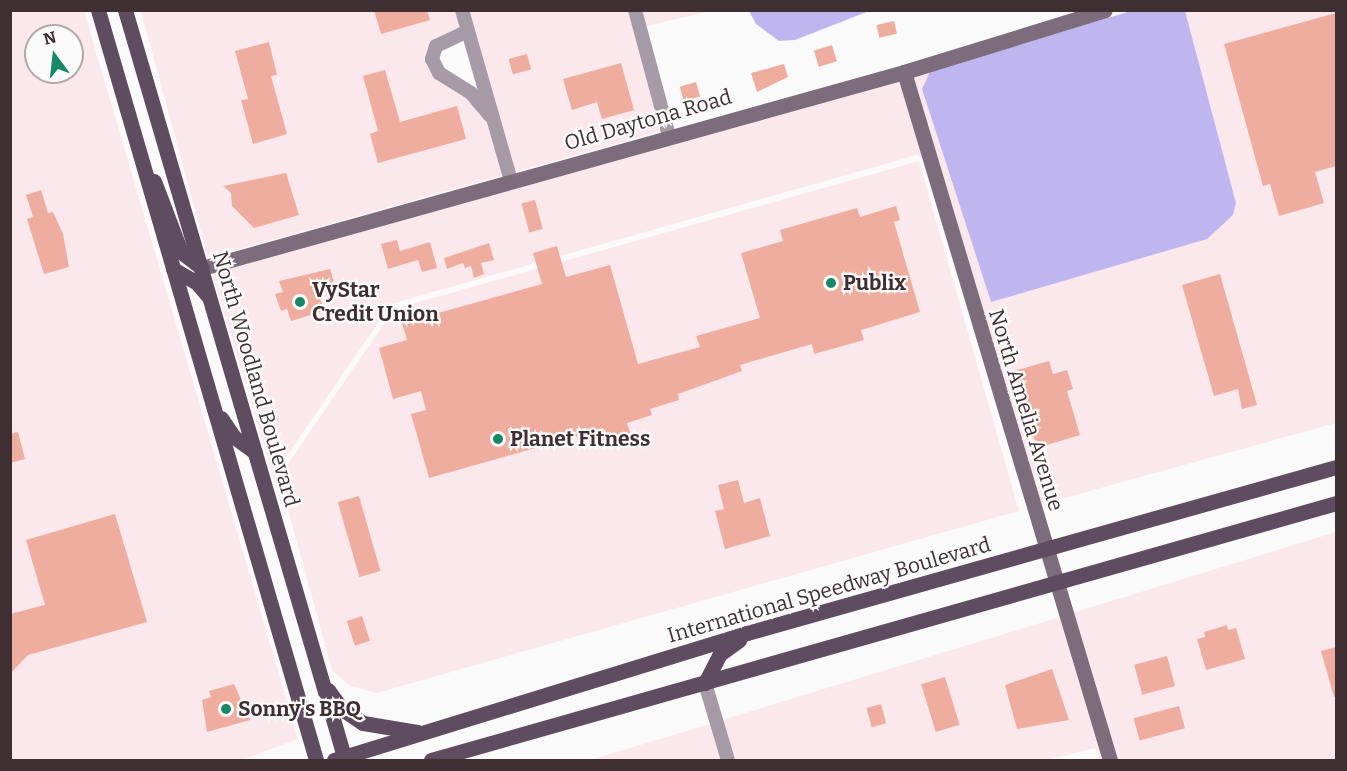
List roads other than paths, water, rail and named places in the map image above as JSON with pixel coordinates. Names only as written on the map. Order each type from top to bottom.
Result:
[{"type":"main road","points":[[98,10],[316,760]]},
{"type":"main road","name":"North Woodland Boulevard","points":[[125,10],[212,300],[322,684],[341,760]]},
{"type":"main road","points":[[139,154],[166,202],[181,252],[202,268]]},
{"type":"main road","points":[[173,269],[197,283],[212,300]]},
{"type":"main road","points":[[212,406],[234,437],[255,452]]},
{"type":"main road","name":"International Speedway Boulevard","points":[[341,760],[747,633],[1336,467]]},
{"type":"main road","points":[[430,760],[1336,503]]},
{"type":"main road","points":[[705,683],[720,654],[747,633]]},
{"type":"main road","points":[[322,684],[342,709],[363,723],[427,732]]},
{"type":"street","points":[[462,10],[511,181]]},
{"type":"street","points":[[635,10],[669,136]]},
{"type":"street","name":"Old Daytona Road","points":[[202,268],[904,72],[1105,10]]},
{"type":"street","points":[[468,31],[436,46],[432,59],[439,73],[471,93],[494,121]]},
{"type":"street","name":"North Amelia Avenue","points":[[904,72],[1110,760]]},
{"type":"street","points":[[705,683],[728,760]]},
{"type":"place","name":"Publix","points":[[831,283]]},
{"type":"place","name":"VyStar Credit Union","points":[[300,302]]},
{"type":"place","name":"Planet Fitness","points":[[498,439]]},
{"type":"place","name":"Sonny's BBQ","points":[[226,709]]}]
